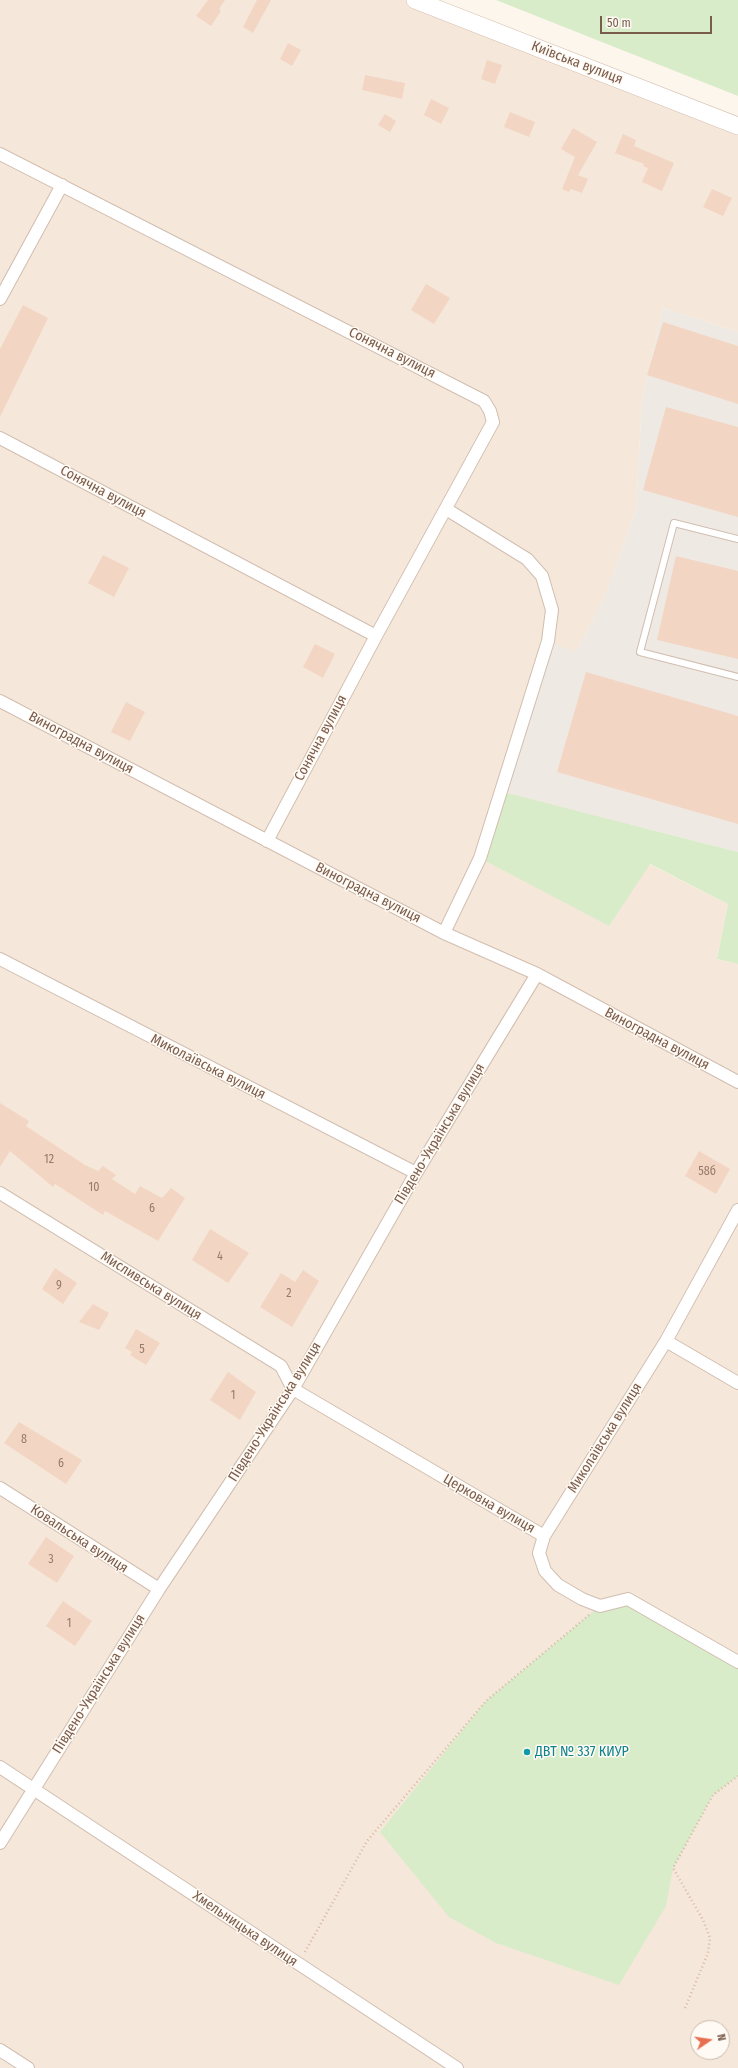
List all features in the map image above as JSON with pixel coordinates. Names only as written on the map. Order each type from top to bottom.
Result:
[{"type":"main road","name":"Київська вулиця","points":[[415,0],[738,126]]},
{"type":"street","name":"Сонячна вулиця","points":[[0,154],[484,401],[490,411],[493,422],[376,636],[267,841]]},
{"type":"street","points":[[0,299],[62,185]]},
{"type":"street","name":"Сонячна вулиця","points":[[0,438],[376,636]]},
{"type":"street","points":[[444,933],[480,858],[485,844],[548,641],[552,610],[542,576],[527,559],[446,509]]},
{"type":"street","name":"Виноградна вулиця","points":[[0,701],[444,933],[537,974],[738,1082]]},
{"type":"street","name":"Миколаївська вулиця","points":[[0,959],[416,1173]]},
{"type":"street","name":"Південо-Українська вулиця","points":[[0,1843],[159,1589],[293,1389],[416,1173],[537,974]]},
{"type":"street","name":"Мисливська вулиця","points":[[0,1193],[281,1366],[293,1389]]},
{"type":"street","name":"Миколаївська вулиця","points":[[544,1536],[666,1341],[738,1210]]},
{"type":"street","points":[[666,1341],[738,1383]]},
{"type":"street","name":"Церковна вулиця","points":[[293,1389],[544,1536],[538,1553],[545,1571],[558,1585],[582,1599],[600,1606]]},
{"type":"street","name":"Ковальська вулиця","points":[[0,1488],[159,1589]]},
{"type":"street","points":[[600,1606],[628,1599],[738,1662]]},
{"type":"street","name":"Хмельницька вулиця","points":[[0,1767],[457,2068]]},
{"type":"street","points":[[0,2050],[28,2068]]},
{"type":"lane","points":[[738,539],[674,523],[640,652],[738,677]]},
{"type":"path","points":[[298,1964],[367,1841],[486,1701],[600,1606]]},
{"type":"path","points":[[685,2008],[708,1953],[710,1938],[703,1920],[674,1868],[713,1795],[738,1776]]},
{"type":"shaded area","points":[[0,0],[413,0],[738,126],[738,332],[663,308],[642,400],[636,509],[604,599],[576,652],[548,642],[649,864],[728,904],[717,959],[738,964],[738,2068],[0,2068]]},
{"type":"shaded area","points":[[663,308],[738,332],[738,852],[503,792],[548,641],[576,652],[604,599],[636,509],[642,400]]},
{"type":"green space","points":[[496,0],[738,0],[738,96]]},
{"type":"green space","points":[[503,792],[738,852],[738,964],[717,959],[728,904],[650,864],[609,926],[480,858]]},
{"type":"green space","points":[[628,1599],[738,1662],[738,1776],[713,1795],[673,1868],[666,1906],[619,1985],[496,1943],[449,1917],[380,1832],[486,1701],[600,1606]]},
{"type":"building","points":[[208,0],[225,0],[219,9],[221,11],[211,26],[196,16]]},
{"type":"building","points":[[257,0],[271,0],[253,33],[243,27]]},
{"type":"building","points":[[288,43],[301,50],[292,66],[280,59]]},
{"type":"building","points":[[487,60],[502,65],[495,84],[481,79]]},
{"type":"building","points":[[365,75],[405,83],[402,99],[362,90]]},
{"type":"building","points":[[431,99],[449,108],[441,124],[424,115]]},
{"type":"building","points":[[510,112],[535,122],[529,137],[504,127]]},
{"type":"building","points":[[385,114],[396,121],[390,132],[378,125]]},
{"type":"building","points":[[573,128],[597,142],[578,175],[588,179],[582,193],[571,189],[569,192],[562,189],[575,157],[561,149]]},
{"type":"building","points":[[623,134],[636,140],[634,146],[674,163],[662,191],[642,182],[648,168],[643,166],[644,164],[615,153]]},
{"type":"building","points":[[712,189],[732,198],[723,216],[703,207]]},
{"type":"building","points":[[426,284],[450,298],[434,324],[411,310]]},
{"type":"building","points":[[23,305],[48,318],[0,417],[0,349]]},
{"type":"building","points":[[663,322],[738,346],[738,404],[647,375]]},
{"type":"building","points":[[666,407],[738,427],[738,517],[643,490]]},
{"type":"building","points":[[103,555],[129,568],[114,597],[88,583]]},
{"type":"building","points":[[676,556],[738,571],[738,659],[657,640]]},
{"type":"building","points":[[315,644],[335,654],[323,678],[303,667]]},
{"type":"building","points":[[586,672],[738,716],[738,824],[557,772]]},
{"type":"building","points":[[126,702],[145,712],[130,741],[111,732]]},
{"type":"building","points":[[0,1103],[29,1121],[26,1126],[85,1165],[98,1171],[103,1166],[116,1175],[112,1179],[135,1194],[140,1186],[162,1198],[171,1188],[185,1198],[158,1241],[105,1211],[103,1215],[55,1184],[53,1187],[10,1151],[0,1167]]},
{"type":"building","points":[[699,1151],[730,1169],[716,1194],[685,1176]]},
{"type":"building","points":[[210,1229],[249,1253],[228,1283],[192,1260]]},
{"type":"building","points":[[55,1268],[77,1283],[63,1304],[42,1289]]},
{"type":"building","points":[[303,1270],[319,1281],[292,1327],[260,1307],[281,1273],[295,1282]]},
{"type":"building","points":[[93,1304],[109,1313],[99,1330],[79,1322]]},
{"type":"building","points":[[136,1329],[160,1343],[146,1365],[130,1355],[132,1352],[125,1348]]},
{"type":"building","points":[[228,1372],[256,1392],[240,1420],[210,1400]]},
{"type":"building","points":[[19,1422],[82,1460],[66,1484],[4,1443]]},
{"type":"building","points":[[46,1537],[74,1556],[57,1583],[28,1564]]},
{"type":"building","points":[[63,1601],[92,1621],[75,1646],[46,1626]]},
{"type":"place","name":"ДВТ № 337 КИУР","points":[[527,1752]]}]
